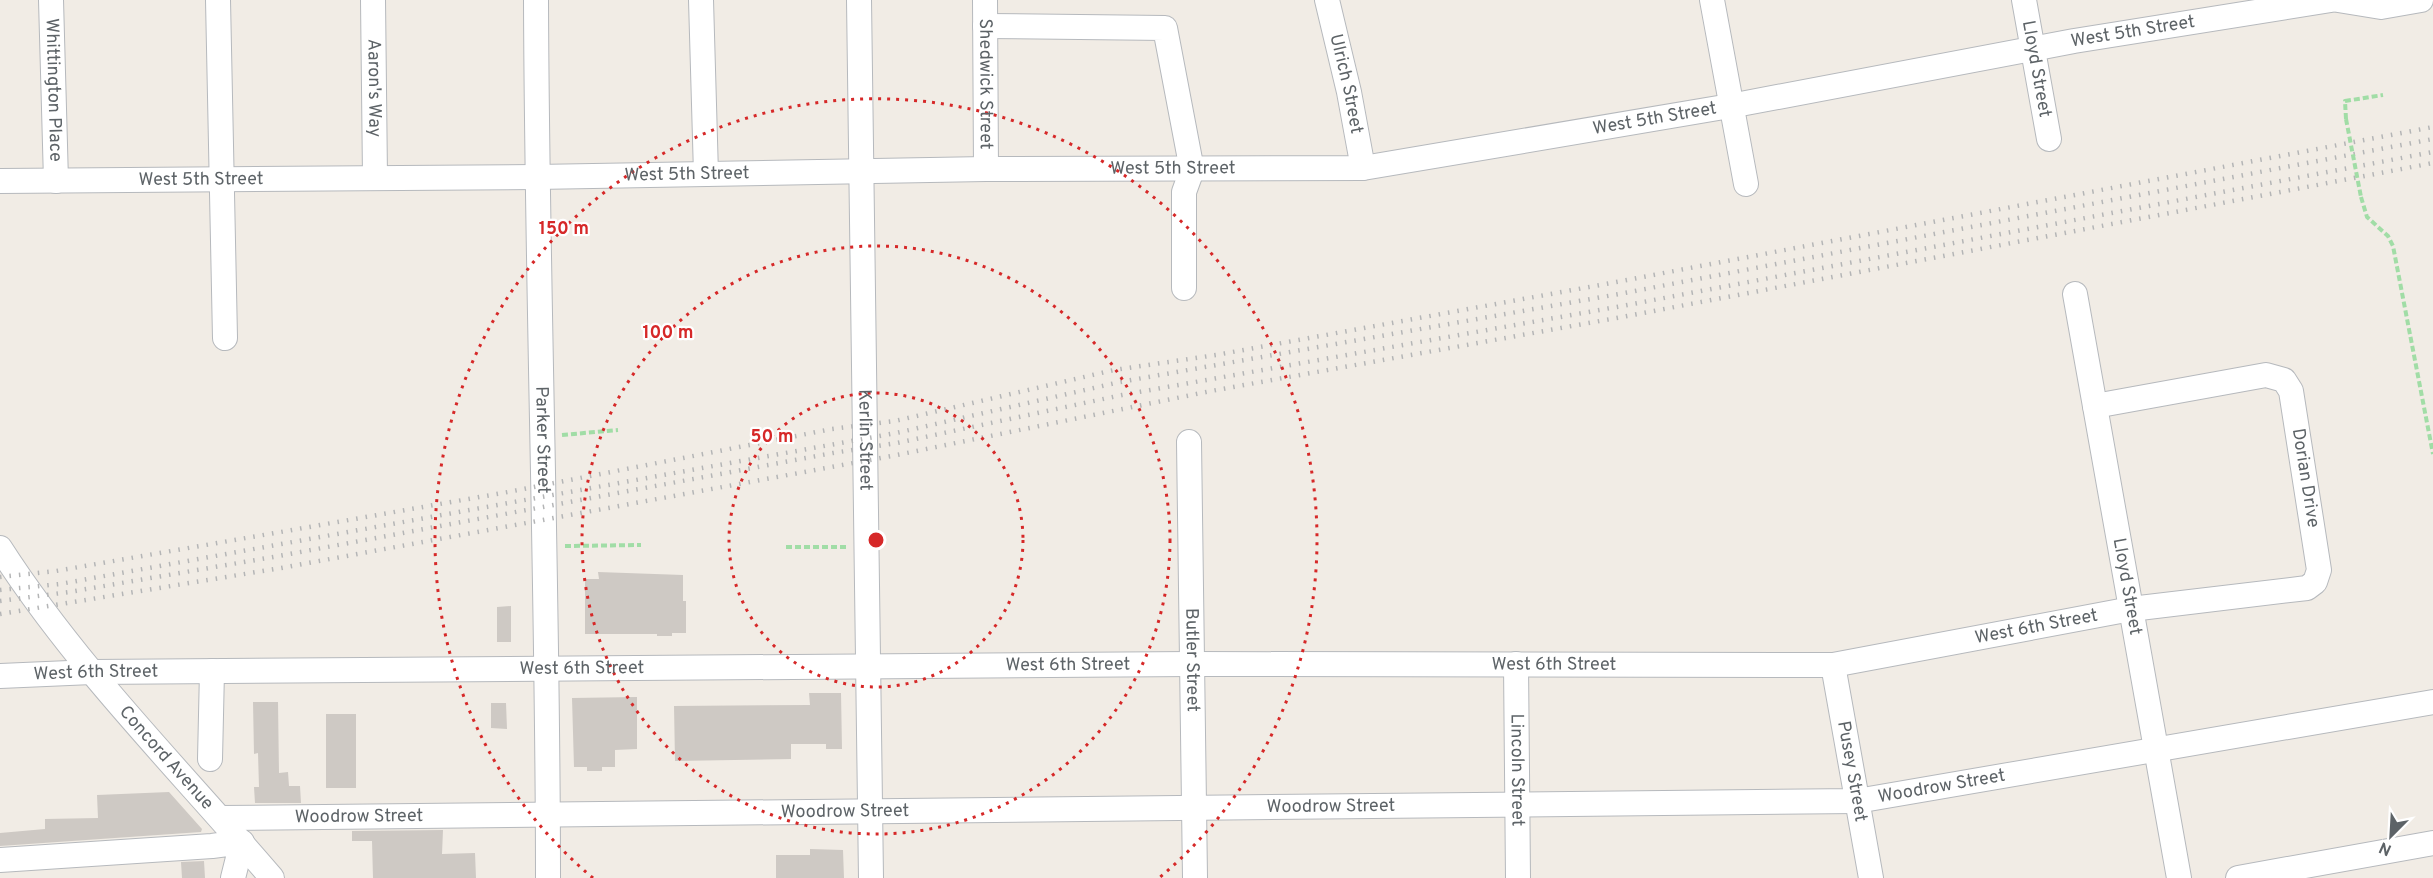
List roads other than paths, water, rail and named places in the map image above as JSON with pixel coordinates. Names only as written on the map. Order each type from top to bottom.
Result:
[{"type":"street","name":"Whittington Place","points":[[51,0],[56,180]]},
{"type":"street","points":[[218,0],[225,338]]},
{"type":"street","name":"Aaron's Way","points":[[373,0],[375,177]]},
{"type":"street","name":"Parker Street","points":[[536,0],[536,177],[547,668],[548,878]]},
{"type":"street","points":[[701,0],[706,174]]},
{"type":"street","name":"Kerlin Street","points":[[859,0],[871,878]]},
{"type":"street","name":"Shedwick Street","points":[[985,0],[986,169]]},
{"type":"street","name":"Ulrich Street","points":[[1327,0],[1349,92],[1363,168]]},
{"type":"street","points":[[1712,0],[1746,184]]},
{"type":"street","name":"Lloyd Street","points":[[2024,0],[2049,139]]},
{"type":"street","name":"West 5th Street","points":[[0,181],[536,177],[986,169],[1363,168],[1730,106],[2034,48],[2331,0]]},
{"type":"street","points":[[2338,0],[2381,8],[2421,0]]},
{"type":"street","points":[[985,26],[1165,28],[1192,170],[1184,192],[1184,288]]},
{"type":"street","name":"Lloyd Street","points":[[2075,294],[2179,878]]},
{"type":"street","name":"Dorian Drive","points":[[2095,406],[2266,375],[2284,380],[2291,391],[2319,570],[2315,582],[2307,588],[2131,609]]},
{"type":"street","name":"Butler Street","points":[[1189,442],[1195,878]]},
{"type":"street","name":"Concord Avenue","points":[[0,548],[26,587],[92,672],[272,878]]},
{"type":"street","name":"West 6th Street","points":[[0,676],[92,672],[1192,664],[1833,665],[2131,609]]},
{"type":"street","name":"Lincoln Street","points":[[1516,664],[1518,878]]},
{"type":"street","name":"Pusey Street","points":[[1833,665],[1871,878]]},
{"type":"street","points":[[210,759],[212,671]]},
{"type":"street","name":"Woodrow Street","points":[[221,818],[1857,801],[2433,702]]},
{"type":"street","points":[[0,860],[242,842],[233,878]]},
{"type":"street","points":[[2238,878],[2433,843]]},
{"type":"railway","points":[[0,577],[56,571],[275,533],[508,492],[832,429],[895,421],[1114,370],[1216,355],[1611,283],[2433,127]]},
{"type":"railway","points":[[0,590],[60,584],[896,433],[1120,382],[1619,294],[2433,139]]},
{"type":"railway","points":[[0,601],[69,592],[279,556],[897,443],[1122,395],[1622,306],[2433,152]]},
{"type":"railway","points":[[0,614],[281,568],[897,455],[1211,391],[1622,317],[2433,163]]}]
